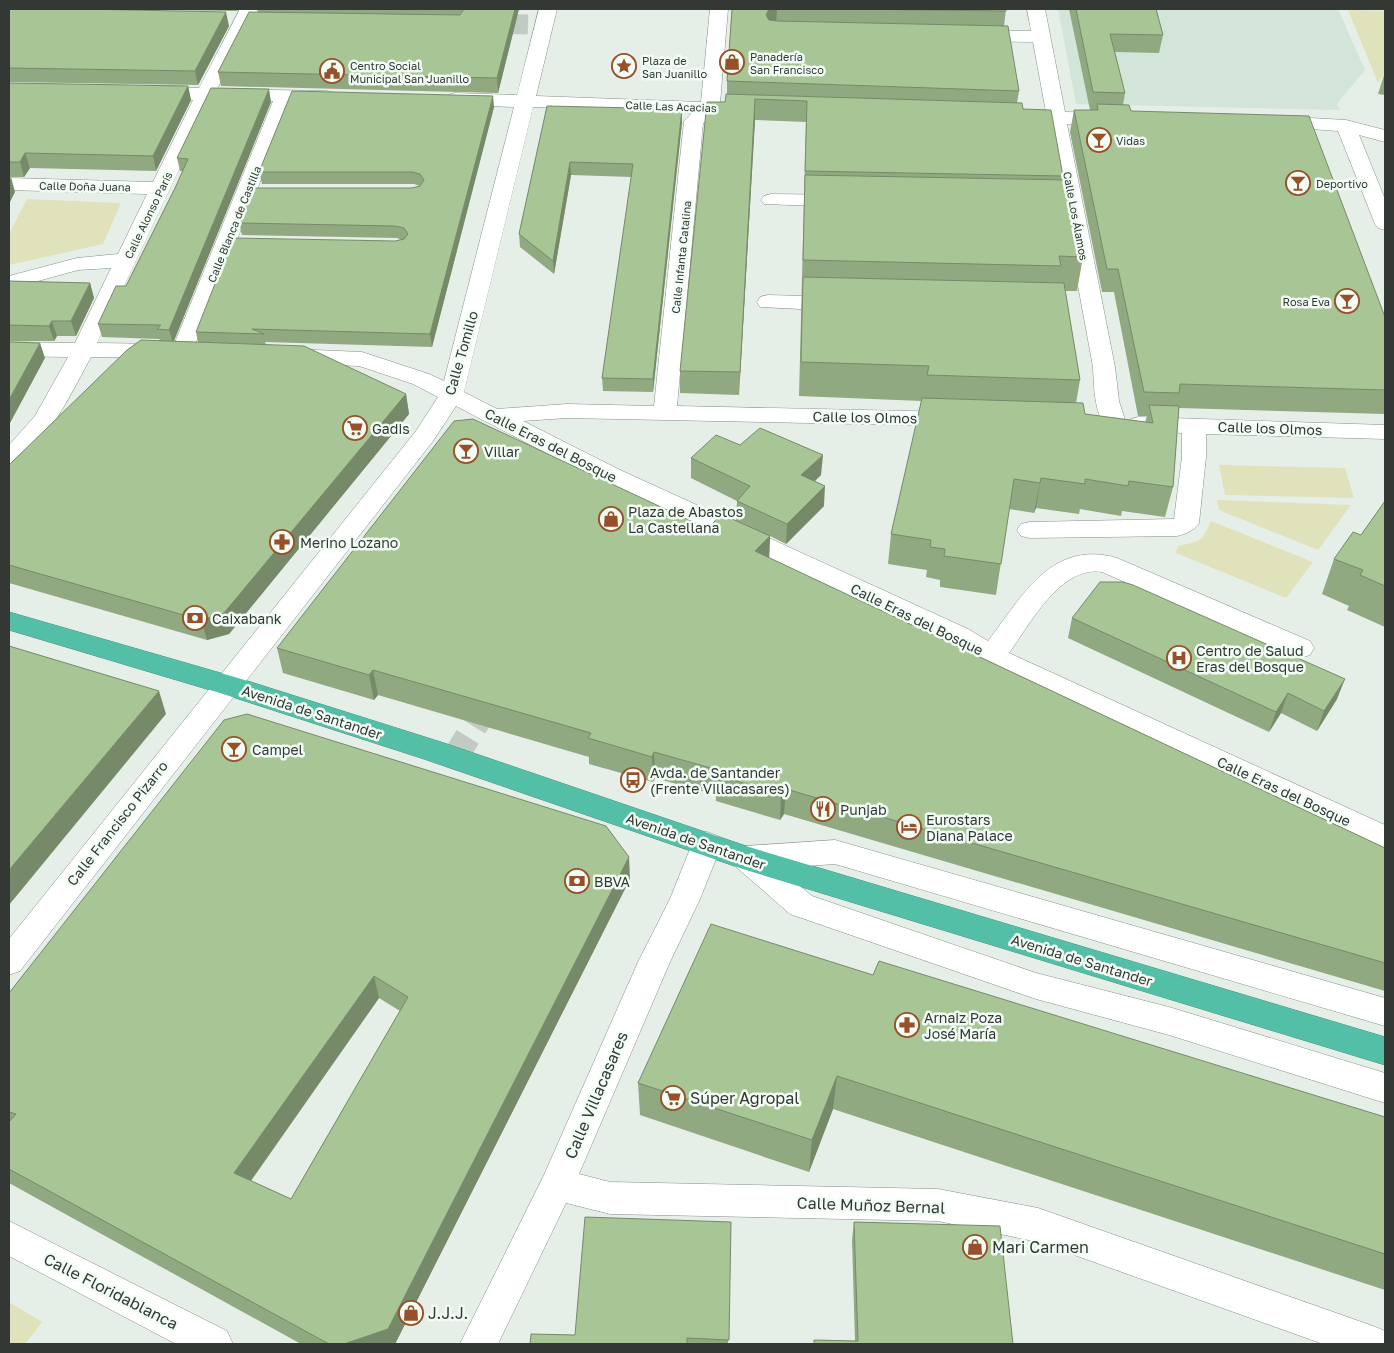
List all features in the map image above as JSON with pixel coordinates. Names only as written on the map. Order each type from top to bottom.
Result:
[{"type":"highway","name":"Avenida de Santander","points":[[9,621],[228,685],[746,858],[1385,1051]]},
{"type":"street","name":"Calle Tomillo","points":[[228,685],[424,436],[452,394],[548,9]]},
{"type":"street","points":[[710,108],[724,31],[719,9]]},
{"type":"street","name":"Calle Los Álamos","points":[[1036,9],[1057,118],[1064,206],[1084,310],[1104,367],[1107,401],[1104,423]]},
{"type":"street","points":[[225,18],[252,15]]},
{"type":"street","name":"Calle Alonso París","points":[[45,420],[83,350],[162,188],[197,110],[208,94],[252,15]]},
{"type":"street","points":[[953,35],[1042,37]]},
{"type":"street","points":[[136,92],[345,97]]},
{"type":"street","name":"Calle Blanca de Castilla","points":[[141,351],[192,352],[257,192],[285,96]]},
{"type":"street","name":"Calle Las Acacias","points":[[434,98],[760,109]]},
{"type":"street","name":"Calle Infanta Catalina","points":[[665,412],[694,122],[710,108]]},
{"type":"street","points":[[999,116],[1130,119]]},
{"type":"street","points":[[1258,122],[1346,126],[1385,136]]},
{"type":"street","points":[[1346,126],[1385,224]]},
{"type":"street","name":"Calle Doña Juana","points":[[9,184],[162,188]]},
{"type":"street","points":[[772,200],[860,202]]},
{"type":"street","points":[[9,283],[77,264],[126,260]]},
{"type":"street","points":[[768,302],[857,304]]},
{"type":"street","points":[[9,349],[141,351]]},
{"type":"street","points":[[109,374],[141,351]]},
{"type":"street","name":"Calle Eras del Bosque","points":[[268,355],[362,358],[421,379],[618,479],[958,636],[992,656],[1385,838]]},
{"type":"street","name":"Calle Alonso París","points":[[9,458],[45,420],[85,391]]},
{"type":"street","points":[[549,444],[553,426],[567,411]]},
{"type":"street","name":"Calle los Olmos","points":[[496,416],[567,411],[974,420]]},
{"type":"street","name":"Calle los Olmos","points":[[1104,423],[1385,432]]},
{"type":"street","points":[[1030,530],[1177,528],[1186,523],[1194,457],[1194,425]]},
{"type":"street","points":[[992,656],[1043,587],[1060,572],[1088,562],[1108,564],[1300,648]]},
{"type":"street","name":"Calle Francisco Pizarro","points":[[9,962],[228,685]]},
{"type":"street","name":"Calle Villacasares","points":[[479,1344],[557,1185],[654,962],[685,898],[707,844]]},
{"type":"street","points":[[746,858],[835,852],[1385,1012]]},
{"type":"street","points":[[746,858],[801,905],[1036,986],[1169,1021],[1385,1088]]},
{"type":"street","name":"Calle Muñoz Bernal","points":[[557,1185],[610,1198],[938,1205],[956,1208],[1038,1225],[1374,1344]]},
{"type":"street","name":"Calle Floridablanca","points":[[9,1238],[214,1344]]},
{"type":"shaded area","points":[[1058,9],[1338,9],[1365,70],[1337,104],[1340,110],[1076,104]]},
{"type":"green space","points":[[1348,10],[1385,11],[1385,73],[1378,83]]},
{"type":"green space","points":[[27,199],[121,203],[103,244],[9,265],[9,234]]},
{"type":"green space","points":[[1219,465],[1345,468],[1354,498],[1225,495]]},
{"type":"green space","points":[[1217,500],[1351,505],[1318,550],[1219,510]]},
{"type":"green space","points":[[1211,521],[1313,562],[1286,598],[1176,553],[1178,546],[1196,542],[1203,537]]},
{"type":"green space","points":[[9,1302],[42,1322],[25,1344],[9,1344]]},
{"type":"building","points":[[9,9],[226,12],[195,71],[9,68]]},
{"type":"building","points":[[464,9],[515,9],[497,78],[218,72],[249,12],[460,15]]},
{"type":"building","points":[[732,9],[769,9],[766,15],[769,20],[777,21],[1008,26],[1019,91],[727,81]]},
{"type":"building","points":[[845,9],[1006,9],[1006,11]]},
{"type":"building","points":[[1076,9],[1156,9],[1163,35],[1110,34],[1125,93],[1093,92]]},
{"type":"building","points":[[9,83],[188,86],[153,156],[25,153],[20,162],[9,162]]},
{"type":"building","points":[[211,88],[269,89],[169,330],[157,329],[161,325],[98,324],[116,286],[126,286],[176,186],[188,159],[177,158]]},
{"type":"building","points":[[292,91],[493,96],[430,334],[252,329],[264,334],[196,332],[233,238],[395,241],[404,239],[408,234],[404,228],[395,226],[239,223],[253,188],[412,188],[420,186],[424,180],[420,174],[412,172],[259,172]]},
{"type":"building","points":[[726,94],[1022,103],[1023,109],[1051,110],[1063,176],[805,171],[807,101],[755,99],[740,372],[680,371],[707,102],[725,102]]},
{"type":"building","points":[[1097,104],[1129,105],[1131,111],[1309,116],[1385,317],[1385,390],[1180,384],[1179,393],[1144,392],[1118,269],[1107,269],[1074,110],[1098,110]]},
{"type":"building","points":[[547,106],[682,109],[653,379],[602,378],[633,164],[570,162],[553,261],[519,234]]},
{"type":"building","points":[[805,175],[1068,180],[1083,257],[1059,256],[1061,266],[803,260]]},
{"type":"building","points":[[803,277],[1064,283],[1080,380],[927,375],[929,366],[801,362]]},
{"type":"building","points":[[9,281],[90,283],[71,321],[52,321],[49,326],[9,325]]},
{"type":"building","points":[[141,340],[304,346],[406,394],[224,613],[201,620],[9,565],[9,465],[127,350]]},
{"type":"building","points":[[9,342],[40,343],[9,400]]},
{"type":"building","points":[[922,398],[1083,403],[1085,414],[1153,423],[1149,405],[1179,406],[1173,487],[1129,481],[1128,486],[1085,479],[1085,484],[1041,478],[1040,483],[1014,479],[1001,564],[944,556],[945,549],[930,547],[931,540],[891,534]]},
{"type":"building","points":[[473,419],[708,529],[721,514],[770,536],[755,551],[1385,848],[1385,963],[786,789],[781,794],[716,775],[718,770],[654,752],[652,757],[588,738],[591,733],[373,670],[369,675],[277,648],[454,421]]},
{"type":"building","points":[[760,428],[823,455],[801,475],[825,486],[787,524],[737,501],[750,486],[691,458],[716,435],[740,445]]},
{"type":"building","points":[[1385,501],[1385,586],[1360,575],[1363,570],[1334,559],[1353,532],[1361,535]]},
{"type":"building","points":[[1100,582],[1123,582],[1133,585],[1345,679],[1324,711],[1288,693],[1276,712],[1072,618]]},
{"type":"building","points":[[9,646],[159,691],[9,870]]},
{"type":"building","points":[[247,714],[606,826],[629,857],[388,1329],[344,1344],[329,1344],[9,1169],[9,1122],[16,1114],[9,1112],[9,993],[224,720]],"holes":[[[374,976],[408,997],[291,1199],[234,1173]]]},
{"type":"building","points":[[711,924],[873,975],[879,961],[1385,1117],[1385,1254],[837,1076],[812,1140],[638,1083]]},
{"type":"building","points":[[585,1217],[731,1222],[729,1340],[687,1338],[687,1344],[530,1344],[531,1334],[575,1335]]},
{"type":"building","points":[[854,1222],[1000,1226],[1013,1344],[814,1344],[814,1340],[858,1341]]},
{"type":"tunnel","points":[[478,23],[544,25]]},
{"type":"tunnel","points":[[454,759],[495,693]]},
{"type":"place","name":"Panadería San Francisco","points":[[732,62]]},
{"type":"place","name":"Plaza de San Juanillo","points":[[624,66]]},
{"type":"place","name":"Centro Social Municipal San Juanillo","points":[[332,71]]},
{"type":"place","name":"Vidas","points":[[1099,140]]},
{"type":"place","name":"Deportivo","points":[[1298,183]]},
{"type":"place","name":"Rosa Eva","points":[[1347,301]]},
{"type":"place","name":"Gadis","points":[[355,428]]},
{"type":"place","name":"Villar","points":[[466,451]]},
{"type":"place","name":"Plaza de Abastos La Castellana","points":[[611,519]]},
{"type":"place","name":"Merino Lozano","points":[[282,542]]},
{"type":"place","name":"Caixabank","points":[[195,618]]},
{"type":"place","name":"Centro de Salud Eras del Bosque","points":[[1179,658]]},
{"type":"place","name":"Campel","points":[[234,749]]},
{"type":"place","name":"Avda. de Santander (Frente Villacasares)","points":[[633,780]]},
{"type":"place","name":"Punjab","points":[[823,809]]},
{"type":"place","name":"Eurostars Diana Palace","points":[[909,827]]},
{"type":"place","name":"BBVA","points":[[577,881]]},
{"type":"place","name":"Arnaiz Poza José María","points":[[907,1025]]},
{"type":"place","name":"Súper Agropal","points":[[673,1098]]},
{"type":"place","name":"Mari Carmen","points":[[975,1247]]},
{"type":"place","name":"J.J.J.","points":[[411,1313]]}]
